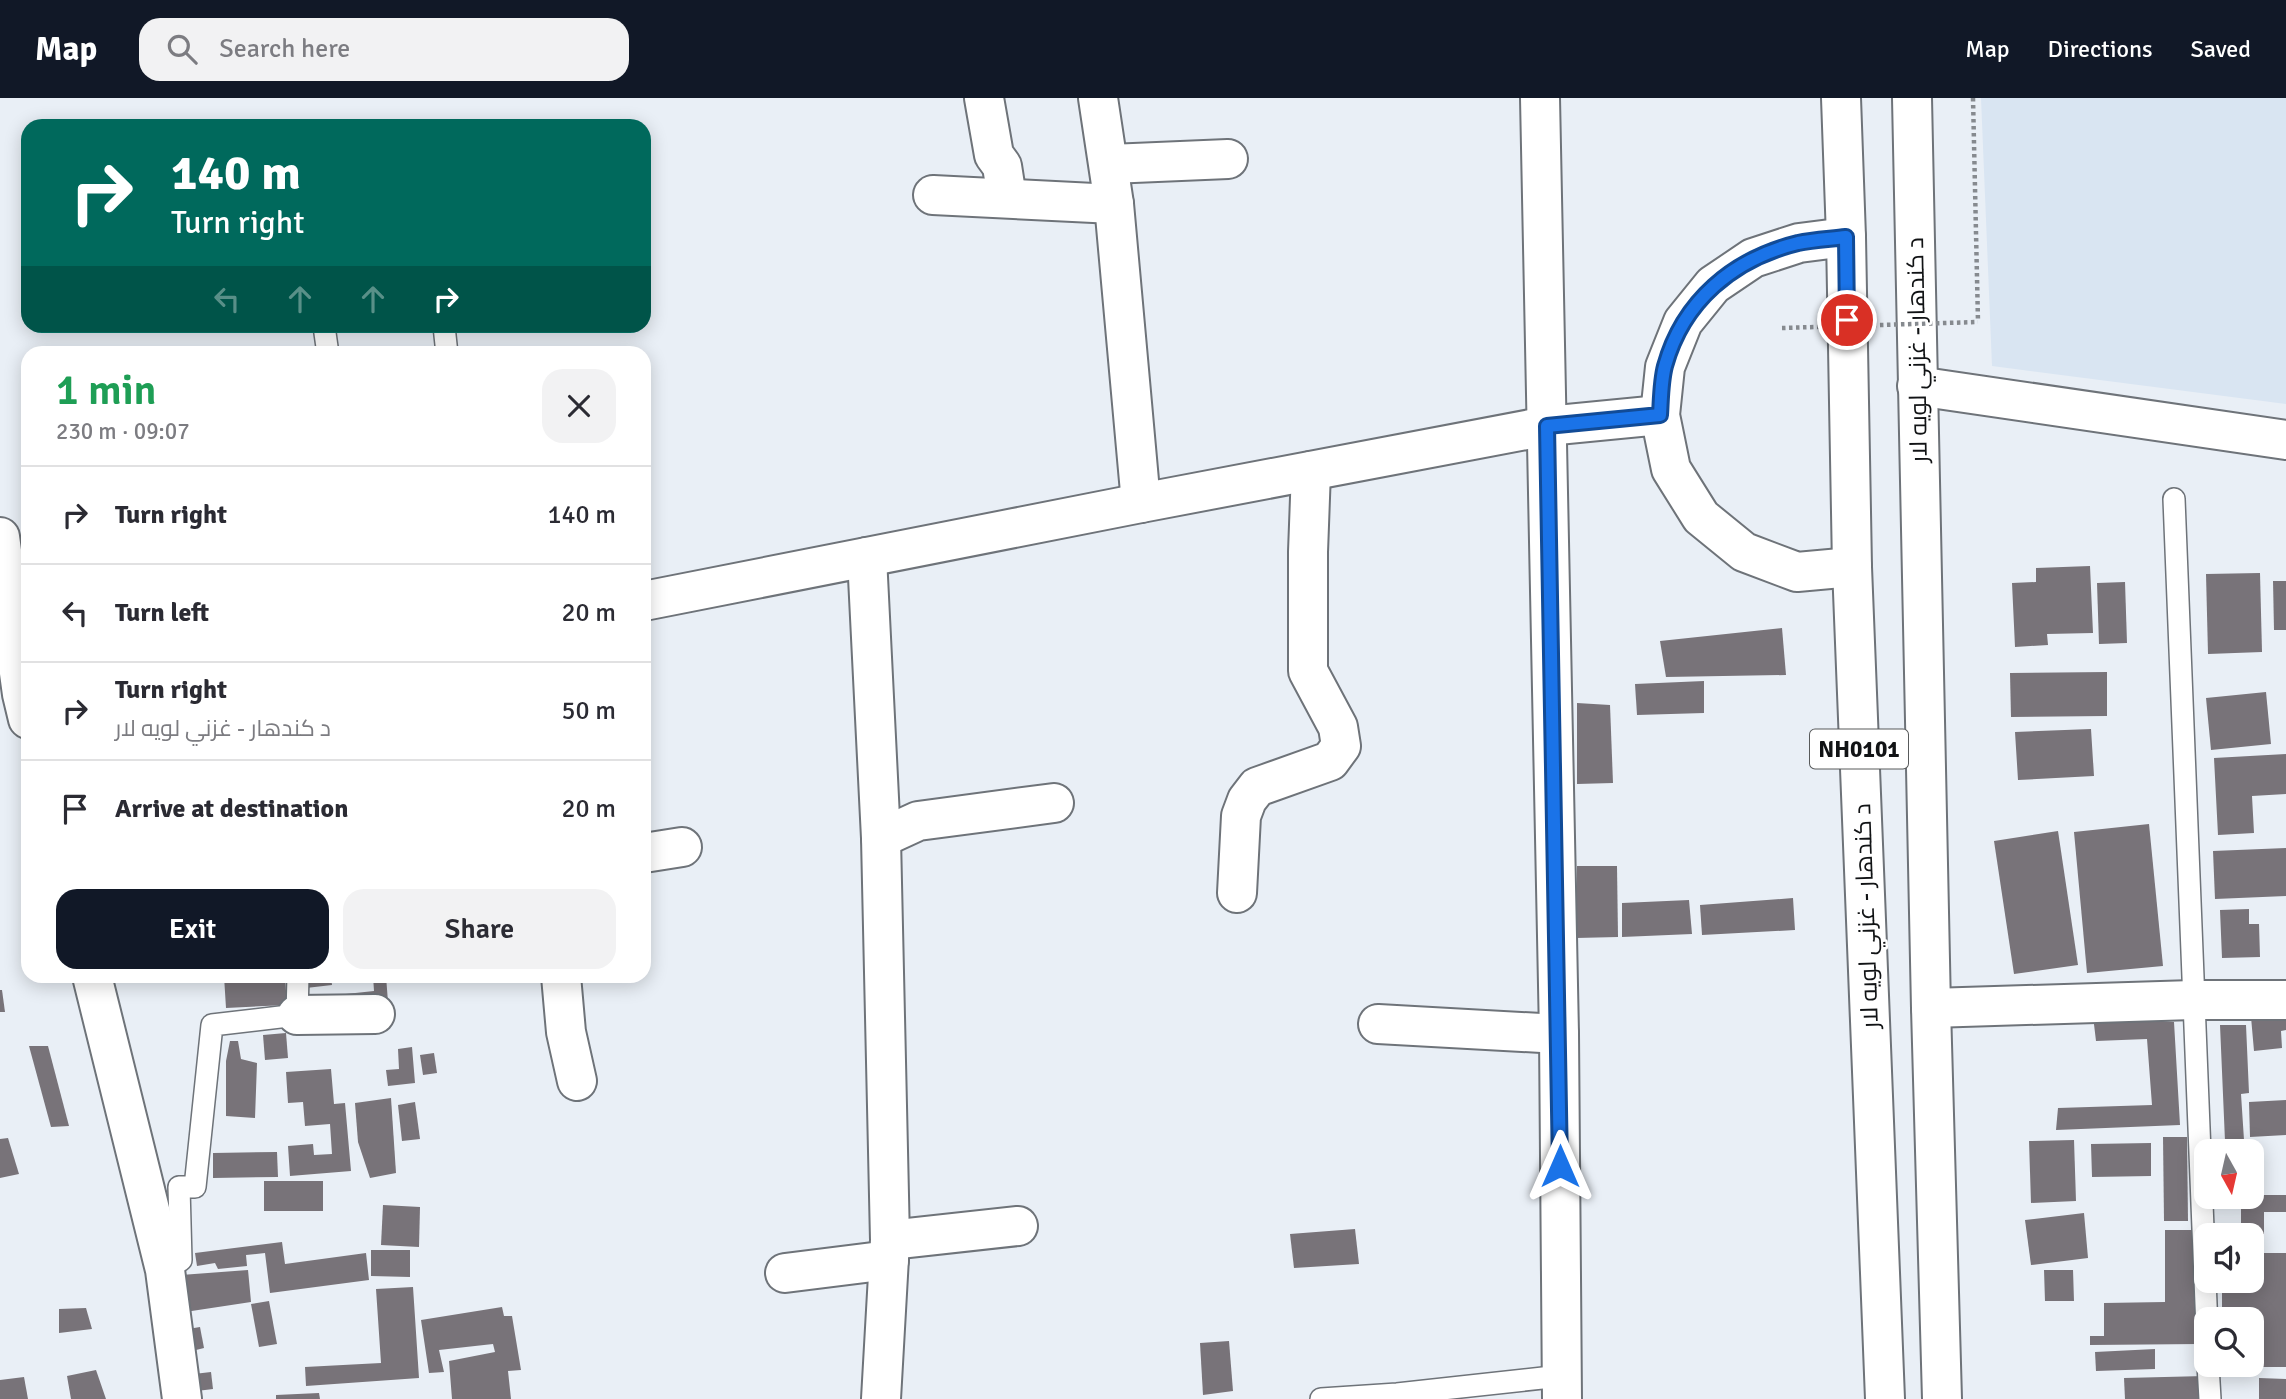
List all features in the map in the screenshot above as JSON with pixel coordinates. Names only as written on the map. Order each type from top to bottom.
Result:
[{"type":"main road","points":[[984,98],[994,155],[1002,166],[1007,198]]},
{"type":"main road","points":[[1098,98],[1110,164],[1141,503]]},
{"type":"main road","points":[[1540,98],[1559,1034],[1561,1387]]},
{"type":"main road","name":"د کندهار - غزني لويه لار","points":[[1841,98],[1852,567],[1885,1399]]},
{"type":"main road","name":"د کندهار - غزني لويه لار","points":[[1912,98],[1942,1399]]},
{"type":"main road","points":[[1110,164],[1228,159]]},
{"type":"main road","points":[[933,195],[1114,204]]},
{"type":"main road","points":[[1846,237],[1799,243],[1753,258],[1713,285],[1683,323],[1665,367],[1660,415],[1671,469],[1701,516],[1744,552],[1797,572],[1852,567]]},
{"type":"main road","points":[[1917,386],[2286,440]]},
{"type":"main road","points":[[651,600],[1547,426],[1660,415]]},
{"type":"main road","points":[[1237,893],[1241,816],[1247,800],[1257,788],[1330,761],[1341,746],[1338,727],[1308,671],[1311,471]]},
{"type":"main road","points":[[0,537],[19,701]]},
{"type":"main road","points":[[867,557],[881,838],[890,1250],[881,1399]]},
{"type":"main road","points":[[881,838],[918,821],[1054,803]]},
{"type":"main road","points":[[651,852],[682,846]]},
{"type":"main road","points":[[94,983],[165,1270],[182,1399]]},
{"type":"main road","points":[[562,983],[565,1032],[577,1081]]},
{"type":"main road","points":[[1931,1008],[2286,1000]]},
{"type":"main road","points":[[297,1016],[375,1014]]},
{"type":"main road","points":[[1378,1024],[1559,1034]]},
{"type":"main road","points":[[785,1273],[1018,1226]]},
{"type":"lane","points":[[2174,499],[2206,1307]]},
{"type":"lane","points":[[165,1270],[181,1260],[179,1187],[195,1187],[212,1025],[297,1016],[298,983]]},
{"type":"lane","points":[[2209,1377],[2210,1399]]},
{"type":"lane","points":[[1321,1399],[1561,1387]]},
{"type":"path","points":[[1782,328],[1978,322],[1973,98]]},
{"type":"shaded area","points":[[1981,98],[2286,98],[2286,404],[1992,366]]},
{"type":"building","points":[[2090,566],[2093,633],[2047,634],[2048,645],[2015,647],[2012,583],[2036,582],[2036,568]]},
{"type":"building","points":[[2260,573],[2262,652],[2208,654],[2206,574]]},
{"type":"building","points":[[2273,581],[2286,581],[2286,630],[2274,630]]},
{"type":"building","points":[[2125,582],[2127,643],[2099,644],[2097,583]]},
{"type":"building","points":[[1782,628],[1786,675],[1666,677],[1660,641]]},
{"type":"building","points":[[2107,672],[2107,716],[2011,717],[2010,673]]},
{"type":"building","points":[[1704,681],[1704,713],[1637,715],[1635,684]]},
{"type":"building","points":[[2266,692],[2271,744],[2211,750],[2206,698]]},
{"type":"building","points":[[1577,703],[1610,705],[1613,783],[1577,784]]},
{"type":"building","points":[[2091,729],[2094,776],[2018,780],[2015,732]]},
{"type":"building","points":[[2286,754],[2286,794],[2252,796],[2254,833],[2218,835],[2214,758]]},
{"type":"building","points":[[2149,824],[2163,966],[2087,973],[2074,832]]},
{"type":"building","points":[[2058,831],[2078,965],[2014,974],[1994,841]]},
{"type":"building","points":[[2286,848],[2286,896],[2215,899],[2213,851]]},
{"type":"building","points":[[1577,866],[1617,866],[1618,937],[1576,938]]},
{"type":"building","points":[[1793,898],[1795,930],[1702,935],[1700,905]]},
{"type":"building","points":[[1689,900],[1692,934],[1622,937],[1622,903]]},
{"type":"building","points":[[2249,909],[2249,924],[2259,924],[2260,957],[2222,958],[2220,910]]},
{"type":"building","points":[[224,983],[285,983],[287,1005],[226,1008]]},
{"type":"building","points":[[306,983],[332,983],[332,985],[306,988]]},
{"type":"building","points":[[373,983],[387,983],[388,1002],[327,996],[374,991]]},
{"type":"building","points":[[2,990],[5,1012],[0,1012]]},
{"type":"building","points":[[2286,1015],[2286,1030],[2281,1031],[2282,1048],[2254,1051],[2251,1017]]},
{"type":"building","points":[[2093,1016],[2174,1022],[2180,1125],[2056,1130],[2058,1108],[2152,1105],[2147,1039],[2096,1041]]},
{"type":"building","points":[[2220,1025],[2246,1025],[2249,1093],[2241,1094],[2244,1139],[2225,1139]]},
{"type":"building","points":[[286,1033],[288,1058],[265,1060],[263,1035]]},
{"type":"building","points":[[230,1041],[238,1041],[241,1059],[257,1063],[255,1118],[226,1116],[226,1061]]},
{"type":"building","points":[[29,1046],[48,1046],[69,1126],[51,1127]]},
{"type":"building","points":[[412,1047],[415,1083],[388,1086],[386,1070],[399,1069],[398,1049]]},
{"type":"building","points":[[434,1053],[437,1073],[423,1075],[420,1055]]},
{"type":"building","points":[[331,1069],[334,1104],[345,1103],[351,1171],[290,1176],[288,1146],[313,1144],[314,1155],[332,1154],[330,1124],[305,1126],[303,1102],[288,1103],[286,1072]]},
{"type":"building","points":[[391,1098],[396,1173],[370,1178],[358,1142],[355,1103]]},
{"type":"building","points":[[2286,1100],[2286,1135],[2250,1137],[2249,1102]]},
{"type":"building","points":[[415,1102],[420,1139],[402,1141],[398,1105]]},
{"type":"building","points":[[2163,1137],[2187,1137],[2188,1221],[2164,1221]]},
{"type":"building","points":[[8,1138],[19,1174],[0,1178],[0,1139]]},
{"type":"building","points":[[2074,1140],[2076,1201],[2031,1203],[2029,1141]]},
{"type":"building","points":[[2151,1143],[2151,1176],[2092,1177],[2091,1144]]},
{"type":"building","points":[[277,1152],[278,1177],[213,1178],[213,1153]]},
{"type":"building","points":[[264,1181],[323,1181],[323,1211],[264,1211]]},
{"type":"building","points":[[2264,1195],[2286,1195],[2286,1212],[2264,1212],[2264,1223],[2241,1223],[2241,1209],[2264,1209]]},
{"type":"building","points":[[383,1205],[420,1207],[419,1247],[381,1245]]},
{"type":"building","points":[[2084,1213],[2088,1258],[2031,1265],[2025,1220]]},
{"type":"building","points":[[1355,1229],[1359,1264],[1294,1268],[1290,1234]]},
{"type":"building","points":[[2165,1230],[2194,1230],[2194,1293],[2200,1293],[2200,1307],[2194,1307],[2194,1344],[2090,1345],[2090,1336],[2104,1336],[2104,1303],[2165,1302]]},
{"type":"building","points":[[282,1242],[285,1264],[366,1253],[369,1280],[270,1293],[265,1253],[246,1255],[247,1266],[218,1269],[215,1263],[197,1266],[195,1253]]},
{"type":"building","points":[[371,1250],[410,1250],[410,1277],[371,1276]]},
{"type":"building","points":[[2264,1253],[2286,1253],[2286,1367],[2264,1367],[2264,1307],[2222,1307],[2222,1293],[2264,1293]]},
{"type":"building","points":[[248,1270],[251,1302],[185,1312],[181,1275]]},
{"type":"building","points":[[2044,1270],[2073,1270],[2074,1301],[2045,1301]]},
{"type":"building","points":[[413,1287],[419,1378],[306,1386],[305,1367],[381,1363],[376,1289]]},
{"type":"building","points":[[269,1301],[277,1344],[259,1347],[251,1304]]},
{"type":"building","points":[[502,1307],[504,1316],[512,1316],[521,1370],[508,1371],[511,1399],[452,1399],[449,1361],[495,1352],[493,1344],[439,1350],[444,1372],[429,1373],[421,1320]]},
{"type":"building","points":[[86,1308],[92,1329],[59,1333],[59,1309]]},
{"type":"building","points":[[200,1327],[204,1348],[192,1351],[188,1329]]},
{"type":"building","points":[[1229,1341],[1233,1391],[1203,1395],[1200,1343]]},
{"type":"building","points":[[2155,1349],[2155,1369],[2096,1371],[2095,1352]]},
{"type":"building","points":[[96,1370],[106,1399],[71,1399],[67,1376]]},
{"type":"building","points":[[211,1372],[213,1389],[197,1391],[194,1374]]},
{"type":"building","points":[[24,1377],[28,1399],[0,1399],[0,1380]]},
{"type":"building","points":[[2205,1377],[2205,1399],[2125,1399],[2124,1378]]},
{"type":"building","points":[[2259,1378],[2286,1379],[2286,1399],[2259,1399]]},
{"type":"building","points":[[319,1393],[320,1399],[276,1399],[276,1395]]},
{"type":"route","points":[[1560,1166],[1547,426],[1660,415],[1665,367],[1683,323],[1713,285],[1753,258],[1799,243],[1846,237],[1847,320]]}]
